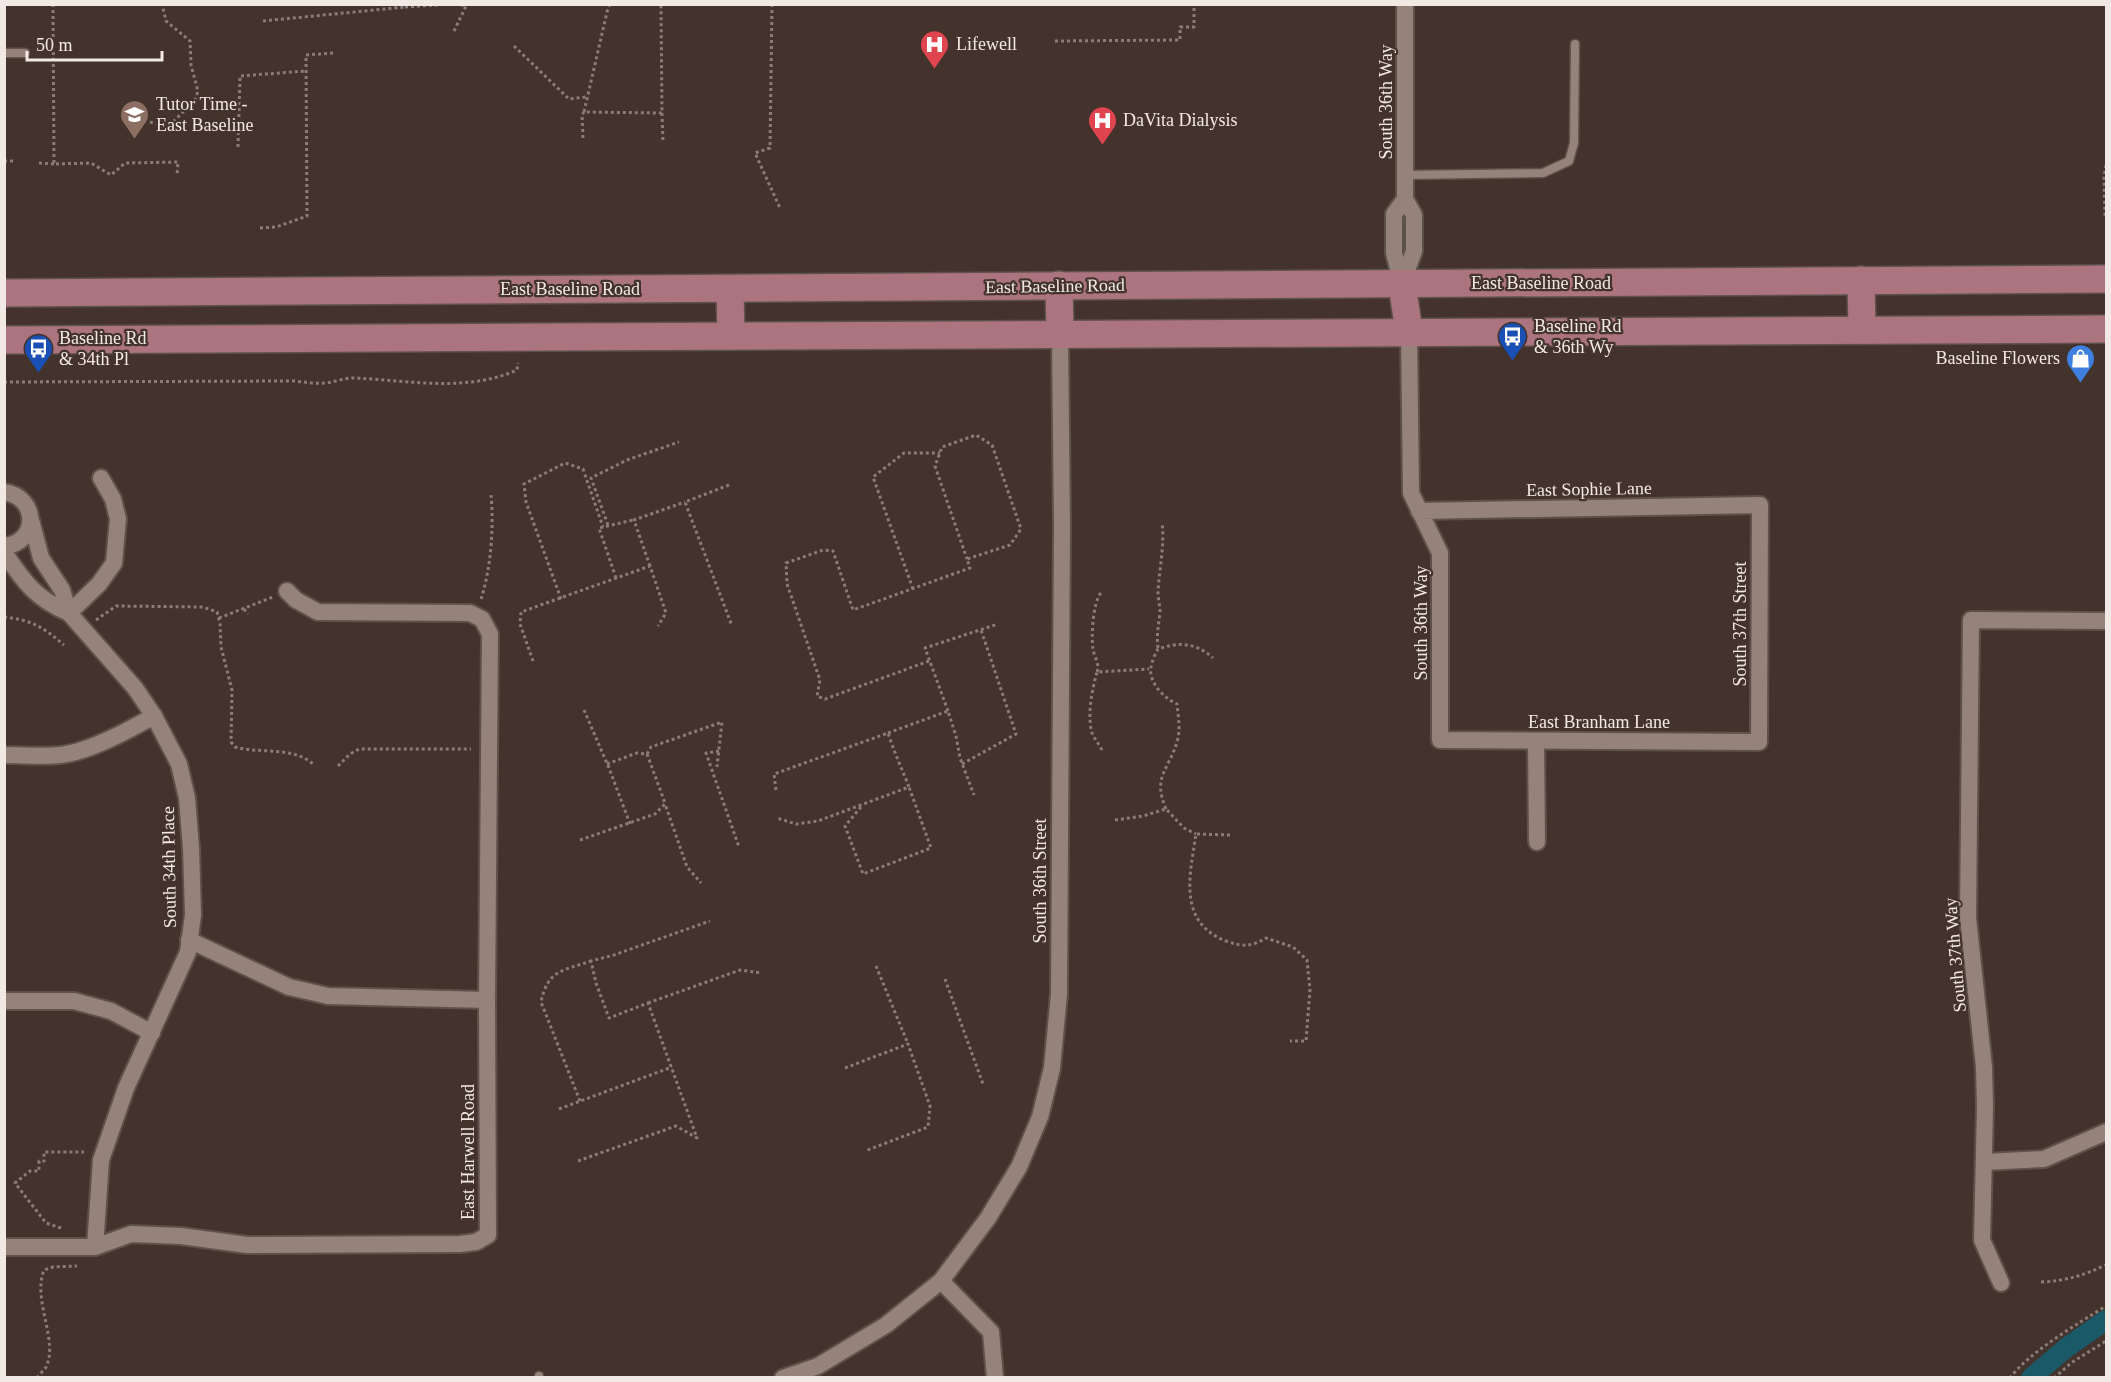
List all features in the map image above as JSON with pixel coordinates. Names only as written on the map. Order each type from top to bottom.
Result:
[{"type":"main road","name":"East Baseline Road","points":[[4,294],[2106,279]]},
{"type":"main road","points":[[1862,280],[1862,329]]},
{"type":"main road","points":[[1402,284],[1409,332]]},
{"type":"main road","points":[[1059,285],[1060,334]]},
{"type":"main road","points":[[730,289],[731,336]]},
{"type":"main road","points":[[4,340],[2103,328]]},
{"type":"street","name":"South 36th Way","points":[[1402,284],[1394,253],[1394,213],[1405,199],[1405,4]]},
{"type":"street","name":"South 36th Way","points":[[1409,332],[1412,493],[1440,553],[1440,740]]},
{"type":"street","name":"South 36th Street","points":[[783,1377],[819,1366],[886,1325],[941,1281],[988,1218],[1019,1167],[1040,1117],[1052,1068],[1059,994],[1062,527],[1060,334]]},
{"type":"street","points":[[69,613],[99,584],[114,563],[118,519],[113,500],[101,478]]},
{"type":"street","name":"South 34th Place","points":[[4,492],[19,497],[26,504],[41,558],[62,590],[69,613],[135,688],[154,716],[179,764],[187,798],[193,915],[188,952],[126,1088],[101,1160],[95,1247]]},
{"type":"street","name":"East Sophie Lane","points":[[1419,511],[1760,505]]},
{"type":"street","name":"South 37th Street","points":[[1759,742],[1760,505]]},
{"type":"street","points":[[4,546],[19,542],[25,536],[31,520]]},
{"type":"street","name":"South 34th Place","points":[[4,552],[27,586],[49,605],[69,613]]},
{"type":"street","name":"East Harwell Road","points":[[4,1247],[95,1247],[131,1234],[181,1236],[247,1245],[460,1244],[476,1242],[488,1235],[490,634],[482,619],[470,613],[318,612],[296,600],[287,591]]},
{"type":"street","name":"South 37th Way","points":[[2001,1283],[1982,1240],[1985,1162],[1984,1067],[1968,918],[1971,620],[2106,621]]},
{"type":"street","points":[[4,755],[62,755],[118,735],[154,716]]},
{"type":"street","name":"East Branham Lane","points":[[1440,740],[1759,742]]},
{"type":"street","points":[[1536,741],[1537,842]]},
{"type":"street","points":[[189,940],[289,987],[328,996],[487,1000]]},
{"type":"street","points":[[4,1001],[74,1000],[111,1011],[152,1033]]},
{"type":"street","points":[[1985,1162],[2044,1159],[2106,1132]]},
{"type":"street","points":[[941,1281],[990,1332],[995,1377]]},
{"type":"lane","points":[[1405,175],[1543,173],[1569,161],[1574,143],[1575,44]]},
{"type":"lane","points":[[4,53],[25,53]]},
{"type":"path","points":[[53,4],[54,164]]},
{"type":"path","points":[[150,122],[159,124],[174,121],[195,100],[198,91],[191,64],[190,41],[166,21],[162,4]]},
{"type":"path","points":[[263,21],[405,6],[453,4]]},
{"type":"path","points":[[454,31],[466,6],[458,4]]},
{"type":"path","points":[[583,138],[582,115],[610,4]]},
{"type":"path","points":[[661,4],[663,142]]},
{"type":"path","points":[[772,4],[770,148],[755,153],[780,208]]},
{"type":"path","points":[[1055,41],[1180,40],[1180,27],[1194,27],[1194,4]]},
{"type":"path","points":[[514,46],[568,99],[587,97]]},
{"type":"path","points":[[260,228],[276,227],[307,216],[306,55],[334,53]]},
{"type":"path","points":[[238,147],[240,76],[306,71]]},
{"type":"path","points":[[584,112],[662,113]]},
{"type":"path","points":[[4,161],[16,161]]},
{"type":"path","points":[[39,163],[91,163],[111,175],[125,163],[178,162],[177,177]]},
{"type":"path","points":[[2106,165],[2104,177],[2106,217]]},
{"type":"path","points":[[4,382],[294,381],[314,383],[350,378],[457,384],[488,381],[517,370],[518,363]]},
{"type":"path","points":[[929,661],[825,699],[817,696],[820,680],[787,585],[786,563],[824,550],[833,551],[853,610],[970,568],[935,466],[942,447],[976,435],[992,445],[1021,529],[1010,545],[967,559]]},
{"type":"path","points":[[608,525],[591,478],[627,460],[679,442]]},
{"type":"path","points":[[913,589],[873,477],[904,453],[940,453]]},
{"type":"path","points":[[561,598],[526,502],[524,484],[565,463],[583,469],[603,527]]},
{"type":"path","points":[[616,578],[599,528],[623,524],[729,485]]},
{"type":"path","points":[[481,601],[487,579],[491,495]]},
{"type":"path","points":[[685,501],[732,626]]},
{"type":"path","points":[[634,520],[666,614],[658,626]]},
{"type":"path","points":[[1162,523],[1164,537],[1158,593],[1160,610],[1156,637],[1158,649],[1150,669],[1154,683],[1166,699],[1177,704],[1180,731],[1161,782],[1160,796],[1166,809],[1184,828],[1196,834],[1230,835]]},
{"type":"path","points":[[533,661],[520,624],[522,612],[650,566]]},
{"type":"path","points":[[219,618],[287,591]]},
{"type":"path","points":[[1101,593],[1095,602],[1093,648],[1099,666],[1092,690],[1091,719],[1092,733],[1102,750]]},
{"type":"path","points":[[100,617],[116,606],[203,607],[218,612],[221,647],[231,690],[231,742],[234,747],[244,750],[294,754],[313,764]]},
{"type":"path","points":[[244,609],[248,614]]},
{"type":"path","points":[[4,617],[27,619],[49,632],[64,645]]},
{"type":"path","points":[[974,795],[962,764],[948,711],[925,648],[998,624]]},
{"type":"path","points":[[962,764],[1016,734],[981,630]]},
{"type":"path","points":[[1158,649],[1183,643],[1213,658]]},
{"type":"path","points":[[1097,672],[1150,669]]},
{"type":"path","points":[[584,710],[630,824]]},
{"type":"path","points":[[776,790],[774,774],[948,711]]},
{"type":"path","points":[[700,883],[687,867],[647,754],[651,747],[722,722],[717,767]]},
{"type":"path","points":[[862,805],[845,826],[863,874],[931,848],[888,733]]},
{"type":"path","points":[[338,766],[350,754],[360,749],[472,750]]},
{"type":"path","points":[[719,751],[706,753],[739,847]]},
{"type":"path","points":[[607,764],[637,753],[647,754]]},
{"type":"path","points":[[777,818],[796,824],[818,821],[909,788]]},
{"type":"path","points":[[580,840],[655,814],[665,804]]},
{"type":"path","points":[[1115,820],[1143,816],[1166,809]]},
{"type":"path","points":[[1196,834],[1189,885],[1193,908],[1202,926],[1215,936],[1237,945],[1254,945],[1266,938],[1293,946],[1307,960],[1310,990],[1306,1041],[1290,1041]]},
{"type":"path","points":[[580,1101],[541,1002],[544,986],[554,974],[591,961],[614,956],[710,921]]},
{"type":"path","points":[[591,961],[596,983],[609,1018],[740,970],[762,973]]},
{"type":"path","points":[[865,1151],[928,1127],[930,1106],[876,966]]},
{"type":"path","points":[[945,979],[983,1084]]},
{"type":"path","points":[[578,1161],[676,1126],[697,1138],[648,1003]]},
{"type":"path","points":[[844,1068],[908,1044]]},
{"type":"path","points":[[559,1109],[672,1067]]},
{"type":"path","points":[[65,1230],[46,1223],[15,1183],[30,1171],[39,1171],[39,1161],[44,1161],[44,1152],[84,1152]]},
{"type":"path","points":[[2041,1282],[2078,1278],[2106,1265]]},
{"type":"path","points":[[37,1377],[46,1367],[50,1349],[40,1281],[44,1270],[53,1267],[77,1266]]},
{"type":"path","points":[[2010,1377],[2016,1369],[2062,1334],[2106,1306]]},
{"type":"path","points":[[2054,1377],[2071,1363],[2106,1341]]},
{"type":"waterway","points":[[2031,1378],[2066,1348],[2106,1320]]},
{"type":"place","name":"Lifewell","points":[[935,70]]},
{"type":"place","name":"Tutor Time - East Baseline","points":[[135,140]]},
{"type":"place","name":"DaVita Dialysis","points":[[1102,146]]},
{"type":"place","name":"Baseline Rd & 36th Wy","points":[[1513,362]]},
{"type":"place","name":"Baseline Rd & 34th Pl","points":[[38,374]]},
{"type":"place","name":"Baseline Flowers","points":[[2081,384]]}]
